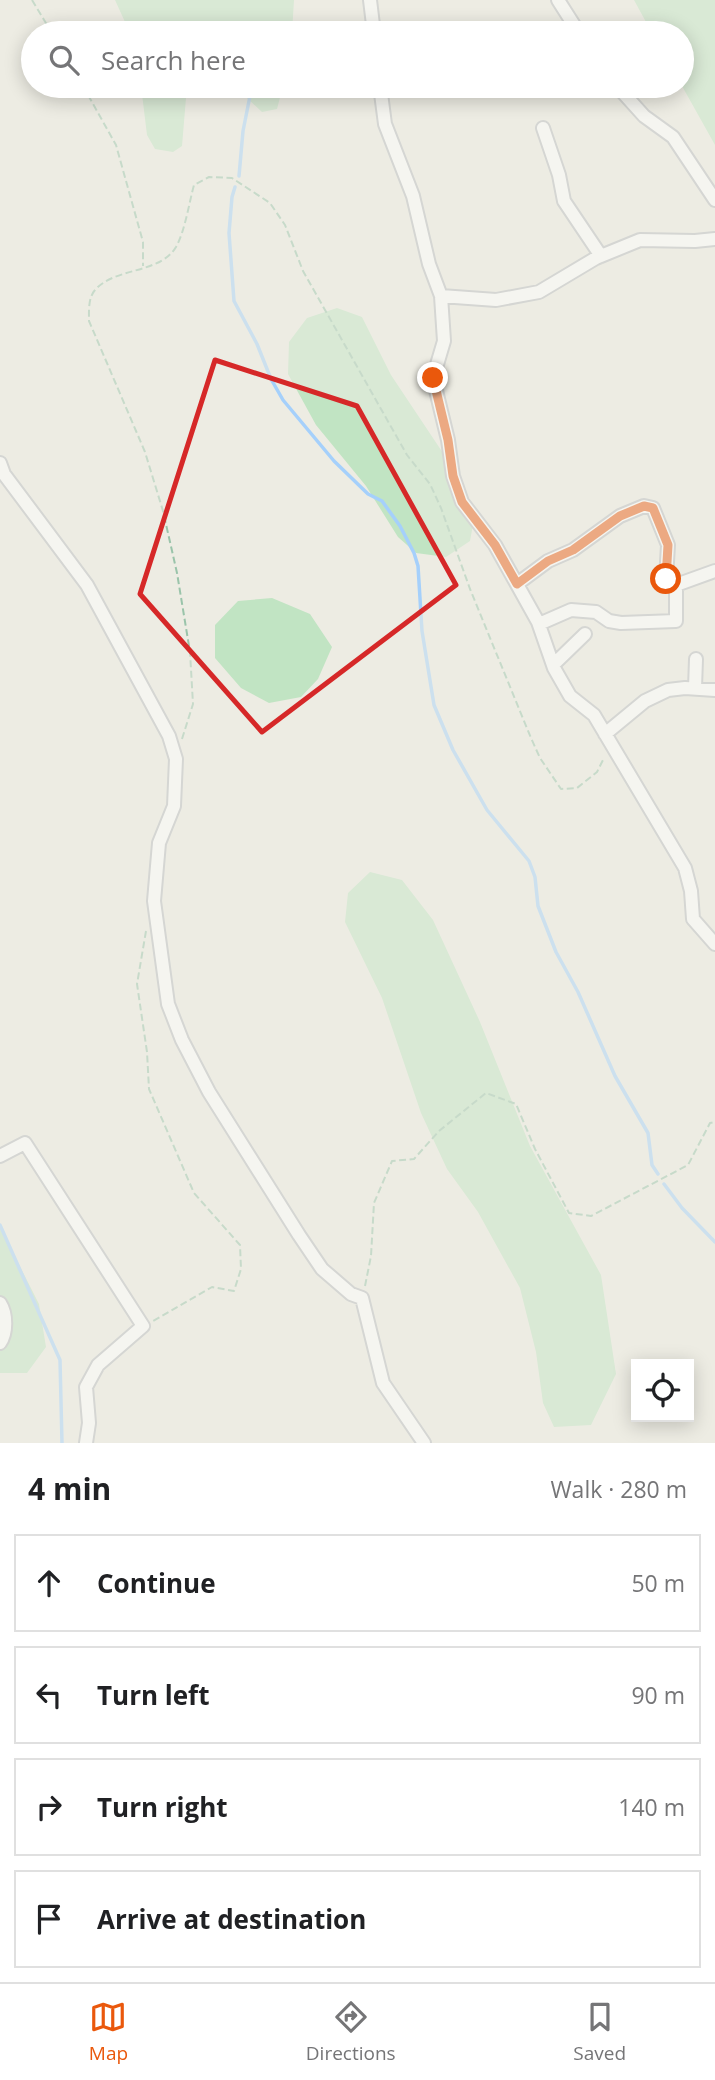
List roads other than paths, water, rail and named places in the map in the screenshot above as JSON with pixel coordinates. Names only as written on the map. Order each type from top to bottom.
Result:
[{"type":"street","points":[[370,0],[373,21]]},
{"type":"street","points":[[558,0],[571,21]]},
{"type":"street","points":[[382,98],[385,124],[413,196],[429,264],[441,296],[444,341],[433,378],[448,440],[453,476],[462,502],[495,545],[517,584],[570,696],[594,715],[685,868],[691,891],[693,919],[713,940]]},
{"type":"street","points":[[628,98],[644,116],[673,138],[715,200]]},
{"type":"street","points":[[542,128],[559,175],[564,201],[601,256]]},
{"type":"street","points":[[441,296],[496,300],[539,292],[601,256],[640,240],[715,239]]},
{"type":"street","points":[[0,463],[4,474],[87,585],[169,736],[176,759],[174,806],[159,843],[154,901],[168,1004],[182,1040],[209,1092],[322,1269],[351,1294],[362,1298],[383,1383],[425,1443]]},
{"type":"street","points":[[517,584],[548,561],[573,550],[620,516],[644,506],[653,508],[668,545],[666,579],[676,589]]},
{"type":"street","points":[[538,624],[571,610],[596,612],[609,621],[621,623],[676,621],[676,585],[715,571]]},
{"type":"street","points":[[553,664],[585,634]]},
{"type":"street","points":[[695,688],[696,659]]},
{"type":"street","points":[[608,739],[645,701],[668,690],[715,690]]},
{"type":"street","points":[[0,1156],[26,1143],[143,1326],[98,1365],[86,1387],[89,1423],[86,1443]]},
{"type":"street","points":[[0,1303],[3,1308],[5,1336],[0,1343]]},
{"type":"waterway","points":[[239,176],[250,98]]},
{"type":"waterway","points":[[235,187],[229,233],[234,301],[283,400],[334,461],[368,494],[382,501],[400,526],[414,553],[418,566],[422,631],[434,705],[453,750],[487,810],[529,861],[535,877],[538,906],[556,952],[578,992],[615,1076],[648,1133],[652,1165],[658,1174]]},
{"type":"waterway","points":[[664,1184],[682,1208],[715,1242]]},
{"type":"waterway","points":[[0,1225],[60,1360],[62,1443]]}]
